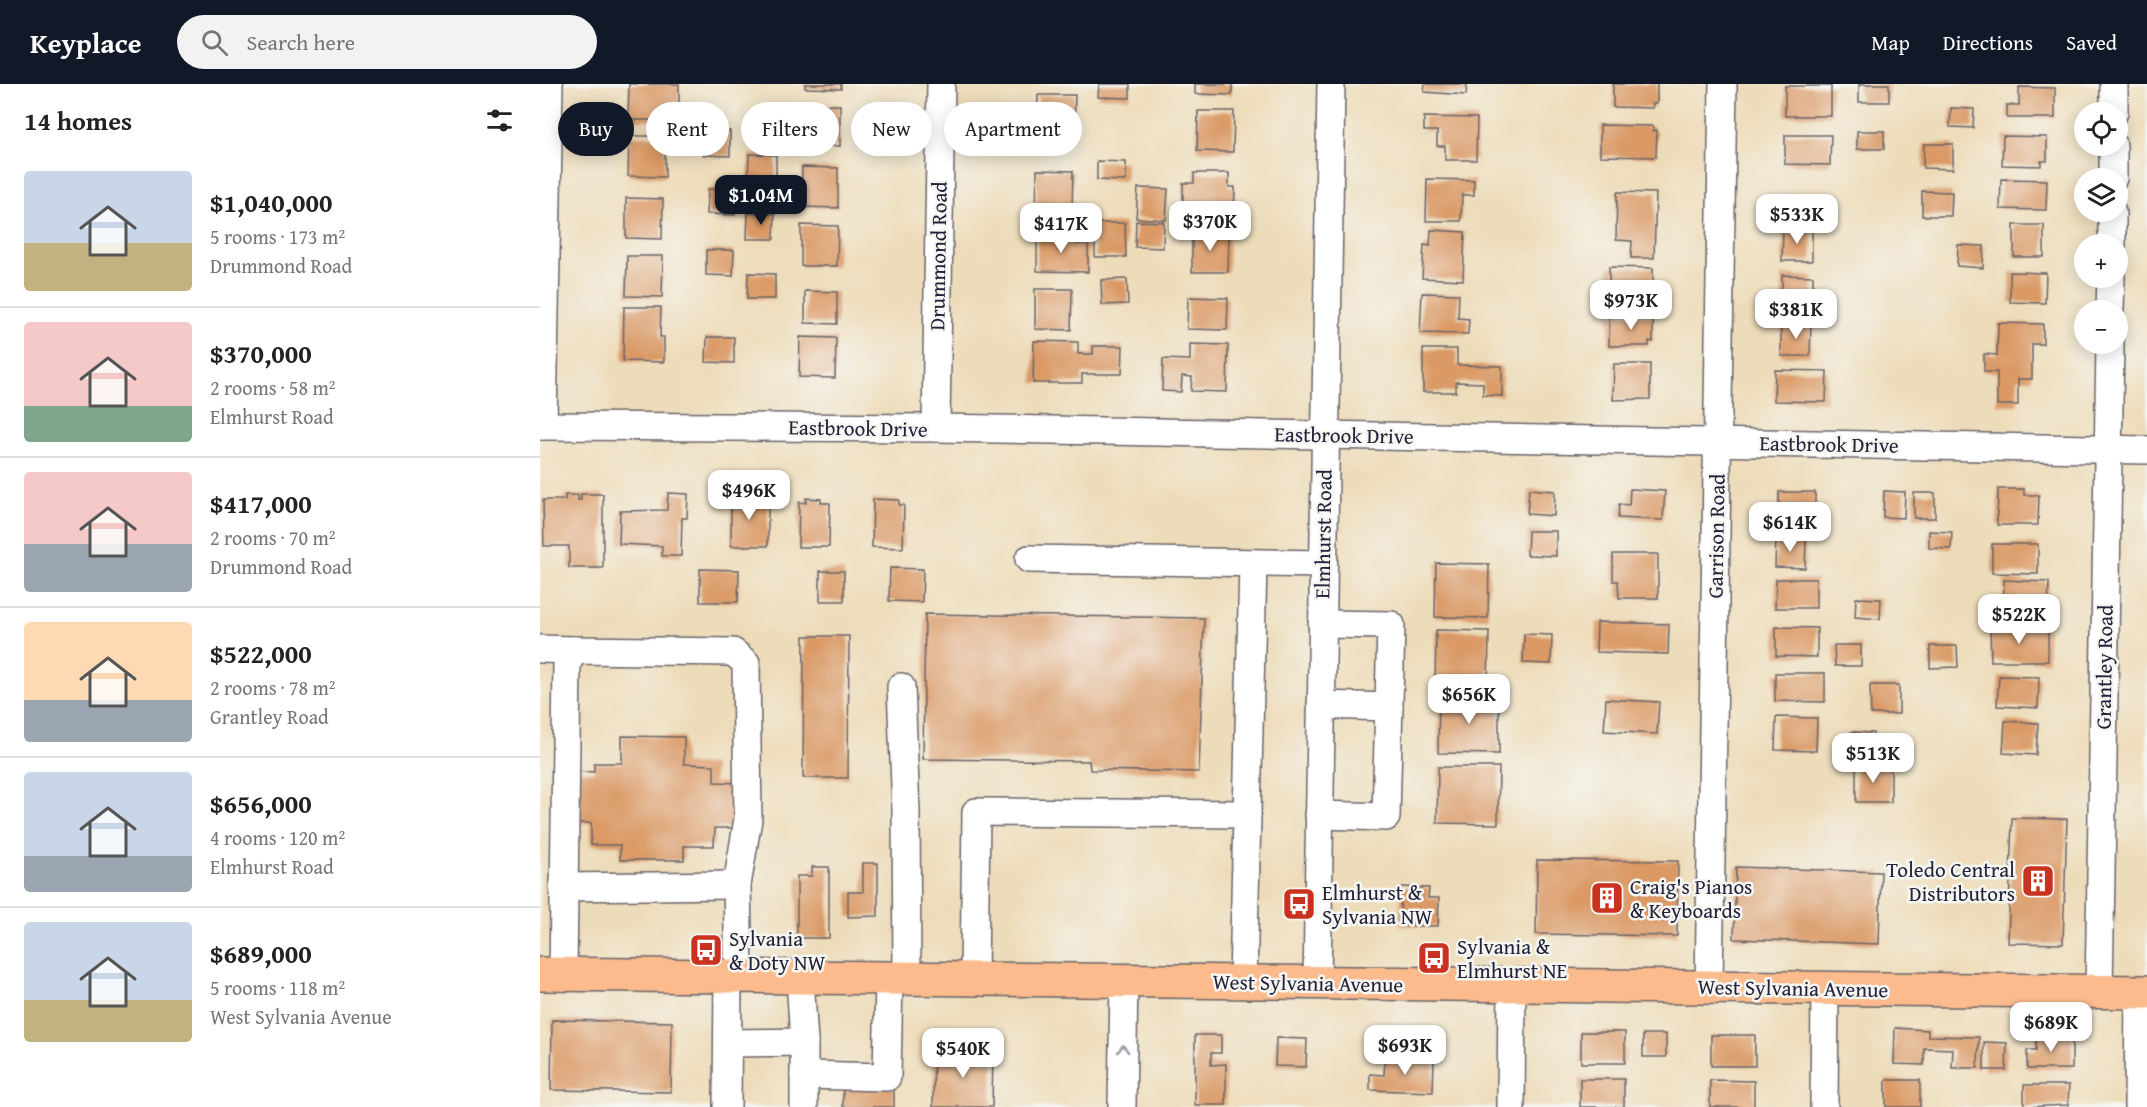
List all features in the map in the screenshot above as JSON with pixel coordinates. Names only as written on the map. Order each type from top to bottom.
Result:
[{"type":"main road","name":"West Sylvania Avenue","points":[[551,974],[2143,992]]},
{"type":"street","points":[[541,426],[549,84]]},
{"type":"street","name":"Drummond Road","points":[[936,429],[941,84]]},
{"type":"street","name":"Elmhurst Road","points":[[1317,983],[1331,84]]},
{"type":"street","name":"Garrison Road","points":[[1708,987],[1723,84]]},
{"type":"street","points":[[2114,84],[2114,102]]},
{"type":"street","name":"Grantley Road","points":[[2099,991],[2110,354]]},
{"type":"street","name":"Eastbrook Drive","points":[[541,426],[1325,434],[2147,450]]},
{"type":"street","points":[[1029,559],[1323,564]]},
{"type":"street","points":[[1243,982],[1253,564]]},
{"type":"street","points":[[1319,815],[1386,817],[1392,626],[1322,624]]},
{"type":"street","points":[[540,649],[733,652],[746,663],[748,819],[737,885],[734,976],[728,1042],[727,1107]]},
{"type":"street","points":[[551,974],[563,887],[567,664],[574,650]]},
{"type":"street","points":[[804,1075],[887,1077],[898,978],[906,811],[901,687]]},
{"type":"street","points":[[1321,705],[1389,707]]},
{"type":"street","points":[[974,979],[976,812],[1247,814]]},
{"type":"street","points":[[563,887],[737,885]]},
{"type":"street","points":[[801,977],[804,1107]]},
{"type":"street","points":[[1122,1107],[1124,981]]},
{"type":"street","points":[[1511,1107],[1512,985]]},
{"type":"street","points":[[1824,1107],[1825,988]]},
{"type":"street","points":[[2138,1107],[2143,992]]},
{"type":"street","points":[[728,1042],[804,1042]]},
{"type":"building","points":[[629,84],[679,84],[679,102],[646,102],[646,120],[634,120],[634,102],[628,102]]},
{"type":"building","points":[[805,84],[841,84],[841,89],[805,88]]},
{"type":"building","points":[[1099,84],[1130,84],[1130,98],[1098,97]]},
{"type":"building","points":[[1195,84],[1232,84],[1232,95],[1195,94]]},
{"type":"building","points":[[1425,84],[1467,84],[1466,95],[1424,92]]},
{"type":"building","points":[[1613,84],[1657,84],[1657,103],[1653,103],[1653,108],[1613,107]]},
{"type":"building","points":[[1859,84],[1889,84],[1889,102],[1859,102]]},
{"type":"building","points":[[1785,86],[1831,86],[1831,116],[1785,116]]},
{"type":"building","points":[[2019,87],[2055,88],[2055,118],[2007,118],[2007,105],[2019,105]]},
{"type":"building","points":[[1038,95],[1075,95],[1075,102],[1038,102]]},
{"type":"building","points":[[839,105],[840,105],[839,146]]},
{"type":"building","points":[[1951,108],[1974,109],[1973,128],[1950,127]]},
{"type":"building","points":[[1198,111],[1234,111],[1233,152],[1197,151]]},
{"type":"building","points":[[1424,117],[1477,118],[1476,160],[1445,160],[1445,146],[1437,146],[1437,131],[1424,131]]},
{"type":"building","points":[[1600,125],[1653,126],[1653,131],[1657,130],[1656,157],[1600,156]]},
{"type":"building","points":[[729,131],[730,131],[729,156]]},
{"type":"building","points":[[1857,131],[1884,131],[1884,149],[1857,149]]},
{"type":"building","points":[[1785,135],[1831,135],[1830,165],[1785,164]]},
{"type":"building","points":[[634,136],[646,136],[646,156],[665,156],[665,177],[628,176],[628,156],[634,156]]},
{"type":"building","points":[[2003,136],[2047,137],[2047,161],[2041,161],[2041,166],[2002,165]]},
{"type":"building","points":[[1924,144],[1953,144],[1953,169],[1923,168]]},
{"type":"building","points":[[749,156],[776,156],[776,180],[748,180]]},
{"type":"building","points":[[1097,161],[1126,162],[1126,181],[1097,180]]},
{"type":"building","points":[[802,167],[838,168],[838,208],[801,207]]},
{"type":"building","points":[[1037,170],[1073,171],[1072,211],[1036,210]]},
{"type":"building","points":[[1194,173],[1229,173],[1229,187],[1235,187],[1234,214],[1192,213],[1193,202],[1183,202],[1183,183],[1194,183]]},
{"type":"building","points":[[1427,179],[1474,180],[1474,195],[1462,195],[1461,221],[1426,221]]},
{"type":"building","points":[[2001,179],[2047,180],[2046,210],[2000,209]]},
{"type":"building","points":[[1138,188],[1168,189],[1166,220],[1136,218]]},
{"type":"building","points":[[708,189],[735,189],[735,215],[707,214]]},
{"type":"building","points":[[1922,191],[1952,192],[1951,216],[1922,216]]},
{"type":"building","points":[[1617,192],[1656,193],[1654,258],[1631,258],[1632,241],[1616,240]]},
{"type":"building","points":[[626,198],[663,199],[662,239],[626,238]]},
{"type":"building","points":[[748,213],[775,214],[774,239],[747,239]]},
{"type":"building","points":[[1136,221],[1164,222],[1163,248],[1135,247]]},
{"type":"building","points":[[1095,223],[1125,223],[1126,257],[1095,257]]},
{"type":"building","points":[[801,225],[838,226],[837,266],[801,266]]},
{"type":"building","points":[[2014,225],[2044,225],[2044,257],[2014,257]]},
{"type":"building","points":[[1783,229],[1812,229],[1812,261],[1782,261]]},
{"type":"building","points":[[1431,230],[1465,232],[1463,280],[1422,278],[1424,245],[1430,246]]},
{"type":"building","points":[[1192,231],[1229,232],[1228,272],[1192,272]]},
{"type":"building","points":[[1037,235],[1076,235],[1076,244],[1088,244],[1088,272],[1037,271]]},
{"type":"building","points":[[1958,245],[1984,246],[1983,268],[1957,266]]},
{"type":"building","points":[[706,250],[734,250],[733,276],[706,275]]},
{"type":"building","points":[[627,256],[663,256],[662,297],[626,296]]},
{"type":"building","points":[[1609,267],[1653,268],[1653,294],[1649,294],[1649,298],[1609,298]]},
{"type":"building","points":[[2010,272],[2046,273],[2045,303],[2010,302]]},
{"type":"building","points":[[748,273],[775,274],[775,299],[747,299]]},
{"type":"building","points":[[1782,275],[1813,276],[1813,308],[1782,308]]},
{"type":"building","points":[[1127,279],[1128,304],[1102,305],[1101,280]]},
{"type":"building","points":[[1035,289],[1072,289],[1071,330],[1035,329]]},
{"type":"building","points":[[805,291],[837,292],[837,324],[805,323]]},
{"type":"building","points":[[1422,293],[1459,294],[1458,318],[1469,319],[1468,334],[1420,333]]},
{"type":"building","points":[[1188,297],[1228,298],[1227,330],[1187,329]]},
{"type":"building","points":[[624,307],[661,307],[660,337],[664,337],[664,362],[623,361]]},
{"type":"building","points":[[1609,315],[1653,316],[1653,342],[1649,341],[1649,346],[1609,346]]},
{"type":"building","points":[[1998,323],[2043,324],[2043,344],[2032,344],[2032,379],[2018,379],[2018,405],[1997,405],[1997,372],[1984,372],[1984,354],[1997,355]]},
{"type":"building","points":[[1781,324],[1811,324],[1810,356],[1781,356]]},
{"type":"building","points":[[707,337],[734,337],[734,363],[706,362]]},
{"type":"building","points":[[800,337],[836,338],[835,378],[799,377]]},
{"type":"building","points":[[1034,341],[1078,342],[1078,354],[1093,354],[1093,346],[1123,346],[1122,374],[1082,374],[1082,383],[1033,383]]},
{"type":"building","points":[[1190,344],[1228,345],[1227,392],[1191,391],[1192,377],[1182,376],[1181,392],[1162,391],[1163,359],[1190,360]]},
{"type":"building","points":[[1423,349],[1457,349],[1457,365],[1502,366],[1502,396],[1483,395],[1483,383],[1456,382],[1456,392],[1423,392]]},
{"type":"building","points":[[1614,364],[1650,364],[1650,399],[1613,400]]},
{"type":"building","points":[[1775,370],[1827,371],[1826,402],[1774,401]]},
{"type":"building","points":[[1529,489],[1555,491],[1554,516],[1527,514]]},
{"type":"building","points":[[1630,489],[1665,491],[1663,520],[1618,518],[1619,504],[1629,505]]},
{"type":"building","points":[[1998,489],[2024,489],[2024,495],[2039,495],[2038,525],[1997,525]]},
{"type":"building","points":[[1884,491],[1905,492],[1904,518],[1883,517]]},
{"type":"building","points":[[740,492],[758,492],[758,502],[768,502],[768,546],[731,546],[731,502],[740,502]]},
{"type":"building","points":[[1779,492],[1815,492],[1815,522],[1779,522]]},
{"type":"building","points":[[668,493],[688,494],[687,518],[682,518],[681,556],[662,556],[662,546],[619,544],[620,511],[667,510]]},
{"type":"building","points":[[1914,493],[1935,493],[1935,518],[1914,518]]},
{"type":"building","points":[[581,494],[603,494],[603,568],[569,568],[569,546],[544,546],[543,500],[565,500],[565,495],[578,495],[578,500],[581,500]]},
{"type":"building","points":[[806,498],[821,499],[821,503],[830,503],[829,547],[798,547],[799,502],[806,503]]},
{"type":"building","points":[[873,499],[899,500],[899,505],[904,505],[903,548],[872,547]]},
{"type":"building","points":[[1528,531],[1556,531],[1556,556],[1527,555]]},
{"type":"building","points":[[1929,531],[1952,532],[1951,549],[1929,548]]},
{"type":"building","points":[[1776,538],[1806,539],[1805,568],[1775,567]]},
{"type":"building","points":[[1992,544],[2038,544],[2038,574],[1992,573]]},
{"type":"building","points":[[1613,554],[1658,554],[1658,598],[1619,598],[1618,581],[1613,581]]},
{"type":"building","points":[[1436,563],[1489,564],[1488,618],[1435,617]]},
{"type":"building","points":[[890,568],[923,569],[922,602],[889,601]]},
{"type":"building","points":[[700,569],[739,570],[738,602],[700,602]]},
{"type":"building","points":[[820,571],[844,571],[844,601],[820,601]]},
{"type":"building","points":[[1776,579],[1816,579],[1816,608],[1775,608]]},
{"type":"building","points":[[2004,580],[2049,582],[2048,613],[2003,612]]},
{"type":"building","points":[[1856,598],[1881,599],[1880,619],[1855,617]]},
{"type":"building","points":[[925,614],[1204,618],[1199,772],[1090,770],[1089,761],[923,759]]},
{"type":"building","points":[[1597,622],[1669,624],[1668,654],[1596,652]]},
{"type":"building","points":[[1776,627],[1817,628],[1817,657],[1776,656]]},
{"type":"building","points":[[2048,628],[2048,661],[1991,661],[1990,629]]},
{"type":"building","points":[[1436,630],[1489,631],[1488,685],[1435,684]]},
{"type":"building","points":[[1524,634],[1552,635],[1551,664],[1523,663]]},
{"type":"building","points":[[804,636],[849,636],[848,778],[803,778]]},
{"type":"building","points":[[1834,645],[1861,645],[1861,666],[1835,666]]},
{"type":"building","points":[[1930,646],[1957,646],[1958,667],[1930,668]]},
{"type":"building","points":[[1775,673],[1825,673],[1825,702],[1775,701]]},
{"type":"building","points":[[1999,676],[2039,677],[2038,708],[1997,706]]},
{"type":"building","points":[[1870,685],[1899,685],[1899,714],[1871,714]]},
{"type":"building","points":[[1439,696],[1499,697],[1499,754],[1438,753]]},
{"type":"building","points":[[1606,699],[1659,702],[1657,734],[1604,731]]},
{"type":"building","points":[[1776,717],[1817,718],[1816,751],[1775,750]]},
{"type":"building","points":[[2005,721],[2038,723],[2036,755],[2003,753]]},
{"type":"building","points":[[1851,732],[1873,733],[1872,759],[1850,757]]},
{"type":"building","points":[[622,736],[684,737],[684,764],[714,765],[714,782],[739,783],[738,828],[715,828],[714,846],[684,846],[684,860],[620,860],[620,845],[591,845],[591,823],[569,823],[569,771],[594,772],[594,763],[622,763]]},
{"type":"building","points":[[1856,765],[1891,765],[1891,802],[1856,802]]},
{"type":"building","points":[[1438,767],[1499,767],[1498,824],[1437,823]]},
{"type":"building","name":"Toledo Central Distributors","points":[[2012,818],[2067,819],[2063,944],[2008,943]]},
{"type":"building","name":"Craig's Pianos & Keyboards","points":[[1537,860],[1678,861],[1677,936],[1536,934]]},
{"type":"building","points":[[863,863],[878,863],[878,916],[848,917],[848,892],[863,892]]},
{"type":"building","points":[[812,867],[829,867],[829,938],[797,938],[797,876],[812,876]]},
{"type":"building","points":[[1736,867],[1881,872],[1879,944],[1734,939]]},
{"type":"building","points":[[1401,887],[1429,888],[1428,898],[1439,898],[1438,926],[1400,926]]},
{"type":"building","points":[[552,1020],[672,1022],[671,1092],[551,1090]]},
{"type":"building","points":[[1895,1028],[1928,1030],[1928,1036],[1979,1037],[1978,1068],[1952,1068],[1953,1049],[1924,1048],[1924,1065],[1894,1064]]},
{"type":"building","points":[[1581,1032],[1625,1032],[1625,1063],[1581,1063]]},
{"type":"building","points":[[1643,1034],[1666,1034],[1666,1057],[1643,1057]]},
{"type":"building","points":[[1195,1035],[1221,1035],[1221,1053],[1211,1053],[1211,1065],[1226,1064],[1226,1105],[1195,1105]]},
{"type":"building","points":[[1711,1035],[1755,1035],[1755,1066],[1711,1066]]},
{"type":"building","points":[[2072,1035],[2072,1069],[2027,1069],[2027,1050],[2036,1050],[2036,1036]]},
{"type":"building","points":[[1276,1038],[1307,1039],[1306,1067],[1275,1066]]},
{"type":"building","points":[[1984,1042],[2007,1043],[2006,1070],[1984,1070]]},
{"type":"building","points":[[934,1050],[993,1051],[992,1107],[933,1107]]},
{"type":"building","points":[[1385,1058],[1434,1059],[1433,1092],[1370,1090],[1370,1074],[1384,1075]]},
{"type":"building","points":[[1580,1079],[1624,1079],[1624,1107],[1580,1107]]},
{"type":"building","points":[[1710,1080],[1754,1081],[1754,1107],[1710,1107]]},
{"type":"building","points":[[1886,1080],[1920,1080],[1920,1107],[1886,1107]]},
{"type":"building","points":[[843,1085],[894,1085],[894,1107],[843,1107]]},
{"type":"building","points":[[2024,1085],[2069,1085],[2068,1105],[2024,1107]]},
{"type":"place","name":"Toledo Central Distributors","points":[[2038,881]]},
{"type":"place","name":"Craig's Pianos & Keyboards","points":[[1607,898]]},
{"type":"place","name":"Elmhurst & Sylvania NW","points":[[1299,904]]},
{"type":"place","name":"Sylvania & Doty NW","points":[[706,950]]},
{"type":"place","name":"Sylvania & Elmhurst NE","points":[[1434,958]]}]
